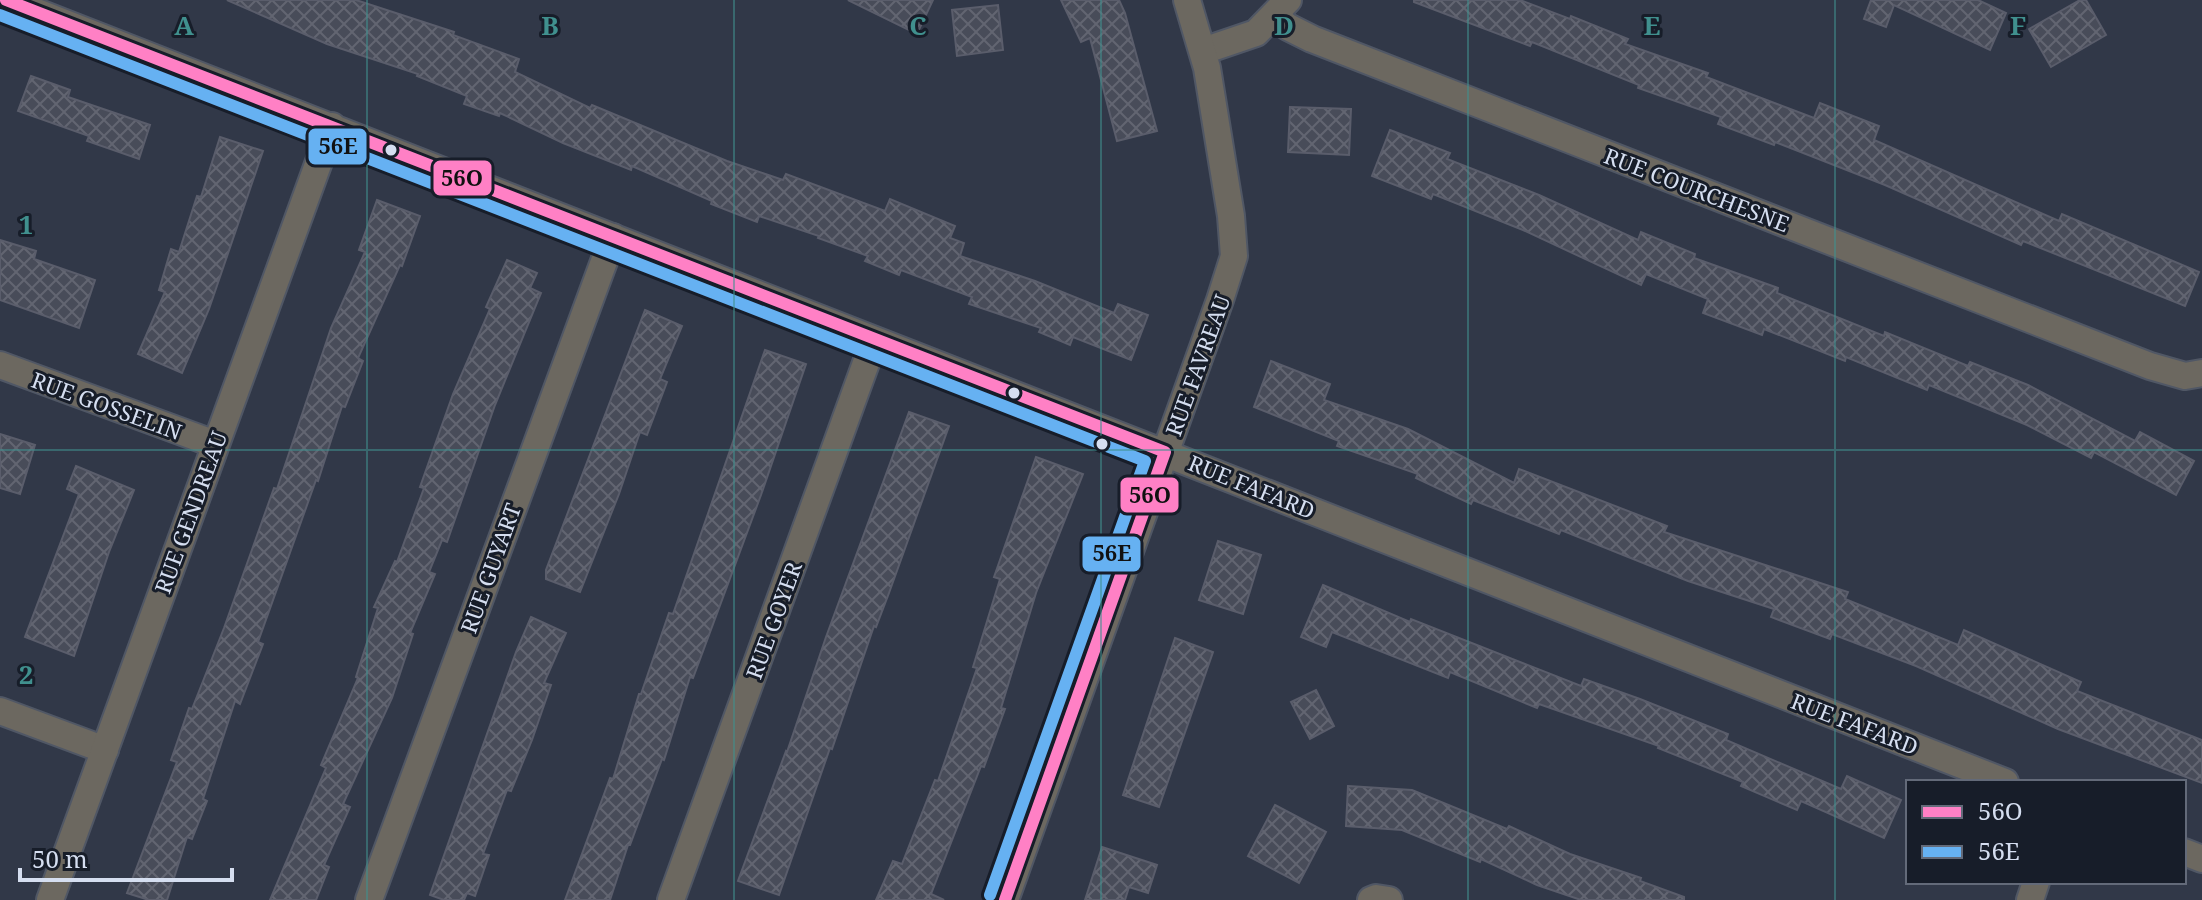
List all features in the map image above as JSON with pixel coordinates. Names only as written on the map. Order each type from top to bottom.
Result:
[{"type":"street","name":"RUE FAFARD","points":[[6,0],[2000,780]]},
{"type":"street","name":"RUE FAVREAU","points":[[1005,900],[1234,256],[1231,216],[1203,51],[1187,0]]},
{"type":"street","name":"RUE COURCHESNE","points":[[1203,51],[1256,33],[1281,7],[1288,27],[1312,39],[2150,366],[2185,376],[2202,373]]},
{"type":"street","name":"RUE GENDREAU","points":[[50,900],[332,126]]},
{"type":"street","name":"RUE GUYART","points":[[369,900],[613,237]]},
{"type":"street","name":"RUE GOYER","points":[[671,900],[874,341]]},
{"type":"street","name":"RUE GOSSELIN","points":[[0,365],[215,444]]},
{"type":"street","points":[[0,711],[105,750]]},
{"type":"street","points":[[1371,900],[1389,900]]},
{"type":"building","points":[[227,0],[356,0],[454,32],[453,35],[519,59],[515,72],[590,108],[592,105],[727,161],[783,180],[786,174],[885,211],[890,199],[955,226],[950,238],[964,243],[960,256],[1035,281],[1114,313],[1118,304],[1148,315],[1131,360],[1073,337],[1070,345],[1039,332],[1041,328],[969,304],[972,297],[901,270],[899,275],[865,261],[868,256],[819,236],[759,216],[757,222],[711,204],[712,201],[632,166],[631,170],[500,113],[499,116],[464,104],[467,96],[418,74],[327,44]]},
{"type":"building","points":[[848,0],[933,0],[917,34]]},
{"type":"building","points":[[1061,0],[1119,0],[1157,131],[1117,141],[1090,38],[1081,42]]},
{"type":"building","points":[[1414,0],[1520,0],[1570,19],[1571,16],[1628,39],[1625,44],[1708,73],[1706,77],[1814,118],[1820,103],[1879,126],[1874,140],[2059,221],[2062,214],[2199,272],[2185,306],[2023,241],[2021,245],[1885,185],[1775,142],[1774,145],[1718,124],[1721,117],[1638,88],[1639,85],[1532,42],[1530,46]]},
{"type":"building","points":[[1871,0],[1978,0],[2006,13],[1990,50],[1894,5],[1886,27],[1864,19]]},
{"type":"building","points":[[2080,0],[2086,0],[2106,35],[2051,67],[2029,29]]},
{"type":"building","points":[[998,5],[1003,50],[957,56],[952,10]]},
{"type":"building","points":[[31,76],[70,90],[68,97],[150,125],[139,159],[87,141],[89,136],[18,111]]},
{"type":"building","points":[[1290,107],[1351,109],[1349,155],[1288,152]]},
{"type":"building","points":[[1390,130],[1450,153],[1447,159],[1539,195],[1638,240],[1641,232],[1695,254],[1694,258],[1778,288],[1777,293],[1884,336],[1885,332],[1968,366],[1970,362],[2028,385],[2135,441],[2140,432],[2194,461],[2176,495],[2094,452],[2091,458],[2027,425],[1929,385],[1927,390],[1846,357],[1845,361],[1764,329],[1762,335],[1703,313],[1708,299],[1646,274],[1641,285],[1523,230],[1433,194],[1431,199],[1372,176]]},
{"type":"building","points":[[220,137],[263,151],[209,309],[182,373],[138,354],[165,292],[159,290],[171,249],[179,252]]},
{"type":"building","points":[[377,200],[420,216],[402,266],[358,358],[363,361],[345,407],[342,406],[318,481],[258,642],[263,644],[240,704],[235,701],[203,799],[207,801],[192,839],[187,837],[167,900],[149,900],[127,893],[177,762],[171,760],[189,708],[192,709],[224,628],[274,488],[277,489],[331,328],[365,252],[359,250]]},
{"type":"building","points":[[0,240],[36,251],[34,259],[95,280],[79,328],[0,300]]},
{"type":"building","points":[[507,260],[537,273],[530,288],[541,293],[495,405],[447,542],[442,540],[429,572],[435,574],[410,633],[413,634],[392,698],[343,804],[350,807],[324,865],[329,867],[316,900],[270,900],[326,768],[321,765],[358,678],[378,608],[374,607],[397,562],[453,394],[490,309],[486,307]]},
{"type":"building","points":[[645,310],[682,326],[660,379],[667,382],[647,435],[640,432],[580,592],[546,579],[546,570]]},
{"type":"building","points":[[765,350],[806,364],[761,495],[693,678],[690,677],[664,760],[628,845],[610,900],[565,900],[610,778],[613,779],[639,694],[669,613],[673,614]]},
{"type":"building","points":[[1271,361],[1330,384],[1324,400],[1408,429],[1514,483],[1519,469],[1667,526],[1664,532],[1848,592],[1845,599],[1958,645],[1964,630],[2081,682],[2077,691],[2202,740],[2202,783],[2058,729],[1916,666],[1832,634],[1830,639],[1771,617],[1774,609],[1688,581],[1561,530],[1559,534],[1473,500],[1471,504],[1416,478],[1418,474],[1337,446],[1339,441],[1254,407]]},
{"type":"building","points":[[909,412],[949,426],[779,895],[738,881]]},
{"type":"building","points":[[0,434],[35,445],[20,494],[0,488]]},
{"type":"building","points":[[1036,457],[1083,474],[1036,593],[1001,708],[1005,709],[931,894],[944,900],[876,900],[893,861],[902,864],[935,780],[938,781],[977,668],[973,667],[1000,579],[994,577]]},
{"type":"building","points":[[76,466],[134,490],[109,552],[74,656],[25,637],[79,494],[67,489]]},
{"type":"building","points":[[1218,541],[1261,555],[1243,614],[1199,600]]},
{"type":"building","points":[[1323,585],[1410,622],[1411,619],[1581,686],[1584,679],[1640,699],[1728,734],[1726,740],[1841,789],[1847,776],[1901,800],[1884,838],[1801,801],[1797,810],[1741,786],[1743,782],[1659,746],[1539,704],[1537,708],[1450,672],[1448,678],[1332,632],[1326,647],[1301,637]]},
{"type":"building","points":[[531,617],[566,633],[544,683],[551,685],[532,740],[511,791],[507,790],[483,854],[489,855],[475,896],[467,893],[464,900],[444,900],[430,895]]},
{"type":"building","points":[[1175,638],[1213,652],[1159,807],[1123,795]]},
{"type":"building","points":[[1316,690],[1334,726],[1310,739],[1291,702]]},
{"type":"building","points":[[1348,786],[1412,790],[1507,829],[1509,826],[1570,854],[1641,878],[1640,881],[1684,897],[1684,900],[1581,900],[1402,830],[1346,826]]},
{"type":"building","points":[[1275,805],[1326,832],[1299,883],[1248,856]]},
{"type":"building","points":[[1102,847],[1157,865],[1148,893],[1129,887],[1125,900],[1085,900]]},
{"type":"transit line","name":"56O","points":[[6,0],[1165,452],[1005,900]]},
{"type":"transit line","name":"56E","points":[[0,15],[1145,461],[990,895]]}]
